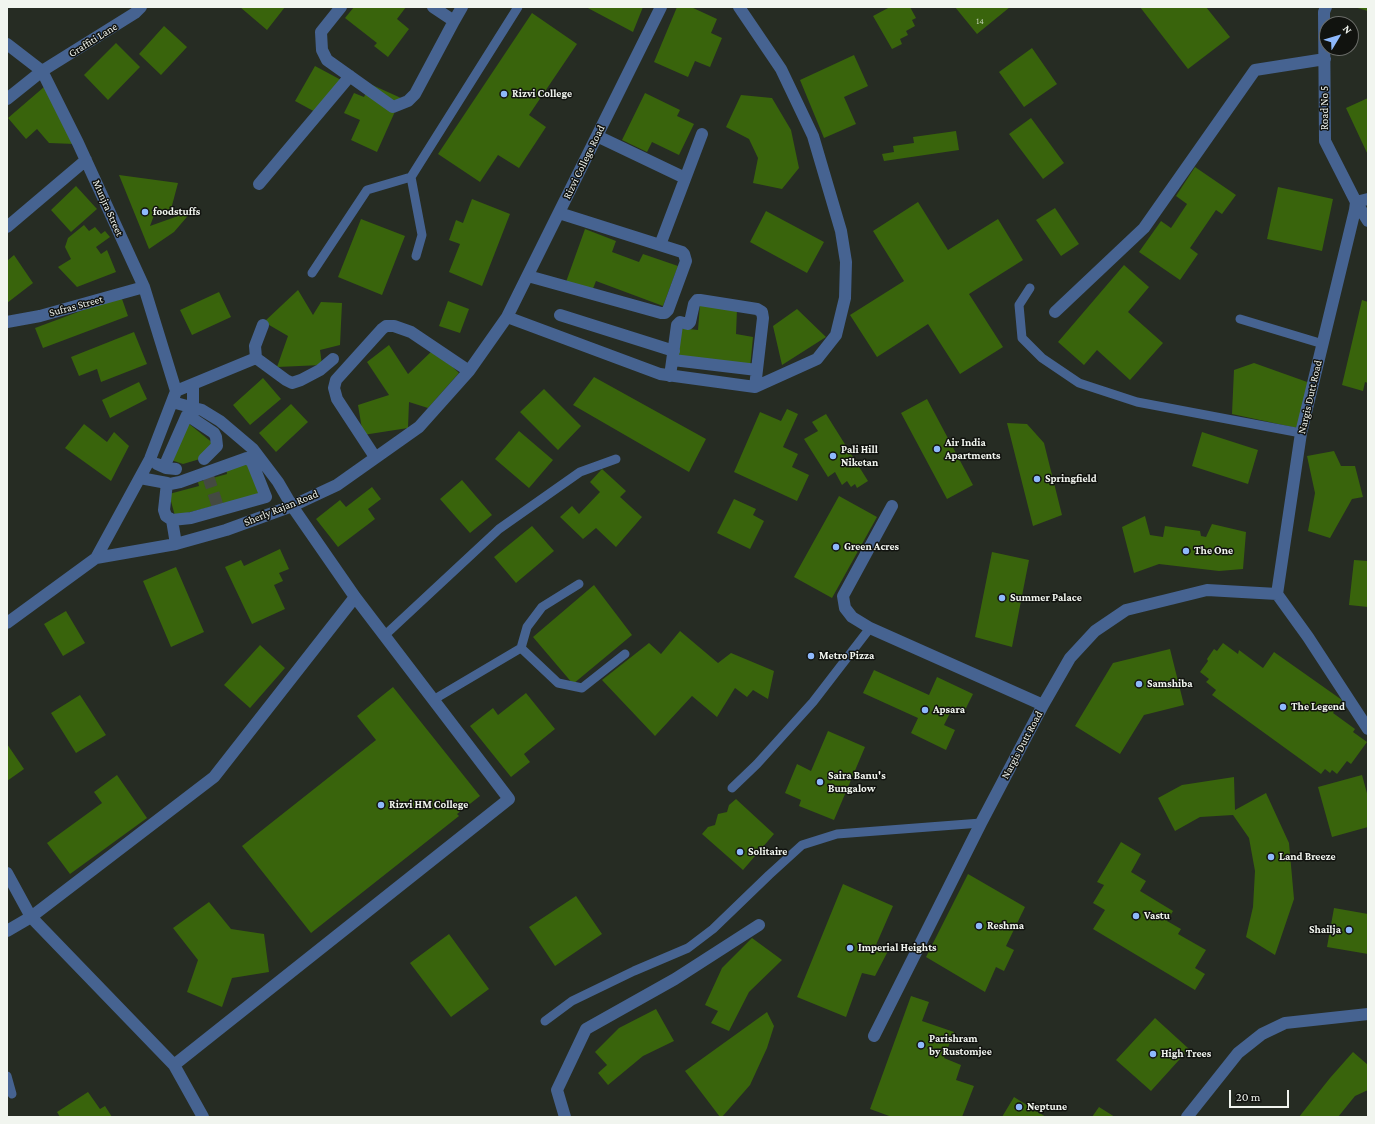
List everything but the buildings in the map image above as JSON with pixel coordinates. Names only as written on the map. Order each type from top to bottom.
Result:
[{"type":"street","name":"Graffiti Lane","points":[[7,99],[42,71],[135,13],[141,7]]},
{"type":"street","points":[[341,7],[321,32],[322,50],[327,60],[393,107],[408,100],[415,94],[462,7]]},
{"type":"street","points":[[433,7],[454,21]]},
{"type":"street","name":"Rizvi College Road","points":[[507,317],[661,7]]},
{"type":"street","points":[[507,317],[660,374],[755,387],[817,358],[836,335],[845,298],[846,262],[841,231],[813,136],[781,69],[744,12],[739,7]]},
{"type":"street","name":"Road No 5","points":[[1326,7],[1324,12],[1325,141],[1356,202],[1368,221]]},
{"type":"street","name":"Munjra Street","points":[[7,44],[42,71],[86,160],[144,287],[184,398]]},
{"type":"street","points":[[1055,312],[1144,228],[1255,70],[1325,59]]},
{"type":"street","points":[[259,184],[350,76]]},
{"type":"street","points":[[660,245],[702,134]]},
{"type":"street","points":[[597,136],[685,178]]},
{"type":"street","points":[[7,227],[86,160]]},
{"type":"street","points":[[1356,202],[1368,199]]},
{"type":"street","name":"Nargis Dutt Road","points":[[874,1036],[981,823],[1043,705],[1070,658],[1095,631],[1126,610],[1208,590],[1277,594],[1302,433],[1356,202]]},
{"type":"street","points":[[528,276],[661,314],[668,310],[686,261],[686,257],[682,252],[559,213]]},
{"type":"street","name":"Sufras Street","points":[[7,322],[40,316],[144,287]]},
{"type":"street","points":[[670,376],[677,325],[680,322],[688,324],[690,322],[694,304],[697,300],[757,309],[762,312],[763,318],[755,387]]},
{"type":"street","points":[[560,315],[673,355],[757,370]]},
{"type":"street","name":"Sherly Rajan Road","points":[[7,623],[96,558],[176,544],[226,530],[292,506],[337,485],[419,427],[469,371],[507,317]]},
{"type":"street","points":[[263,325],[255,346],[256,358],[286,380],[292,382],[320,370],[332,359]]},
{"type":"street","points":[[375,458],[337,399],[334,388],[336,380],[382,329],[386,326],[394,326],[411,332],[469,371]]},
{"type":"street","points":[[96,558],[184,398],[256,358]]},
{"type":"street","points":[[184,398],[190,416],[216,436],[217,446],[204,459]]},
{"type":"street","points":[[164,467],[184,398]]},
{"type":"street","points":[[174,1065],[509,799],[355,597],[292,506],[278,482],[252,449],[220,421],[184,398]]},
{"type":"street","points":[[140,478],[167,483],[180,482],[207,475],[246,458],[250,459],[272,513]]},
{"type":"street","points":[[150,459],[159,466],[176,469]]},
{"type":"street","points":[[167,483],[164,510],[166,516],[172,520],[191,518],[266,497]]},
{"type":"street","points":[[892,506],[843,596],[845,608],[852,617],[870,628],[1043,705]]},
{"type":"street","points":[[219,509],[226,530]]},
{"type":"street","points":[[172,520],[176,544]]},
{"type":"street","points":[[1277,594],[1308,636],[1368,729]]},
{"type":"street","points":[[7,931],[31,917],[214,777],[355,597]]},
{"type":"street","points":[[7,873],[31,917],[174,1065],[203,1117]]},
{"type":"street","points":[[565,1117],[557,1090],[586,1029],[675,979],[759,925]]},
{"type":"street","points":[[1187,1117],[1238,1053],[1262,1034],[1285,1023],[1368,1014]]},
{"type":"lane","points":[[312,272],[367,190],[411,177],[518,7]]},
{"type":"lane","points":[[411,177],[422,235],[416,256]]},
{"type":"lane","points":[[1030,288],[1019,305],[1022,338],[1042,358],[1079,383],[1137,402],[1302,433]]},
{"type":"lane","points":[[1240,319],[1323,344]]},
{"type":"lane","points":[[384,636],[499,529],[580,472],[616,459]]},
{"type":"lane","points":[[433,700],[521,648],[527,627],[542,607],[579,584]]},
{"type":"lane","points":[[732,788],[757,764],[813,702],[870,628]]},
{"type":"lane","points":[[521,648],[558,683],[582,688],[625,654]]},
{"type":"lane","points":[[545,1021],[572,1001],[634,970],[688,948],[713,929],[802,845],[837,834],[981,823]]},
{"type":"lane","points":[[7,1076],[12,1094]]},
{"type":"tunnel","points":[[208,476],[218,507]]},
{"type":"place","name":"Rizvi College","points":[[504,94]]},
{"type":"place","name":"foodstuffs","points":[[145,212]]},
{"type":"place","name":"Air India Apartments","points":[[937,449]]},
{"type":"place","name":"Pali Hill Niketan","points":[[833,456]]},
{"type":"place","name":"Springfield","points":[[1037,479]]},
{"type":"place","name":"Green Acres","points":[[836,547]]},
{"type":"place","name":"The One","points":[[1186,551]]},
{"type":"place","name":"Summer Palace","points":[[1002,598]]},
{"type":"place","name":"Metro Pizza","points":[[811,656]]},
{"type":"place","name":"Samshiba","points":[[1139,684]]},
{"type":"place","name":"The Legend","points":[[1283,707]]},
{"type":"place","name":"Apsara","points":[[925,710]]},
{"type":"place","name":"Saira Banu's Bungalow","points":[[820,782]]},
{"type":"place","name":"Rizvi HM College","points":[[381,805]]},
{"type":"place","name":"Solitaire","points":[[740,852]]},
{"type":"place","name":"Land Breeze","points":[[1271,857]]},
{"type":"place","name":"Vastu","points":[[1136,916]]},
{"type":"place","name":"Reshma","points":[[979,926]]},
{"type":"place","name":"Shailja","points":[[1349,930]]},
{"type":"place","name":"Imperial Heights","points":[[850,948]]},
{"type":"place","name":"Parishram by Rustomjee","points":[[921,1045]]},
{"type":"place","name":"High Trees","points":[[1153,1054]]},
{"type":"place","name":"Neptune","points":[[1019,1107]]}]
